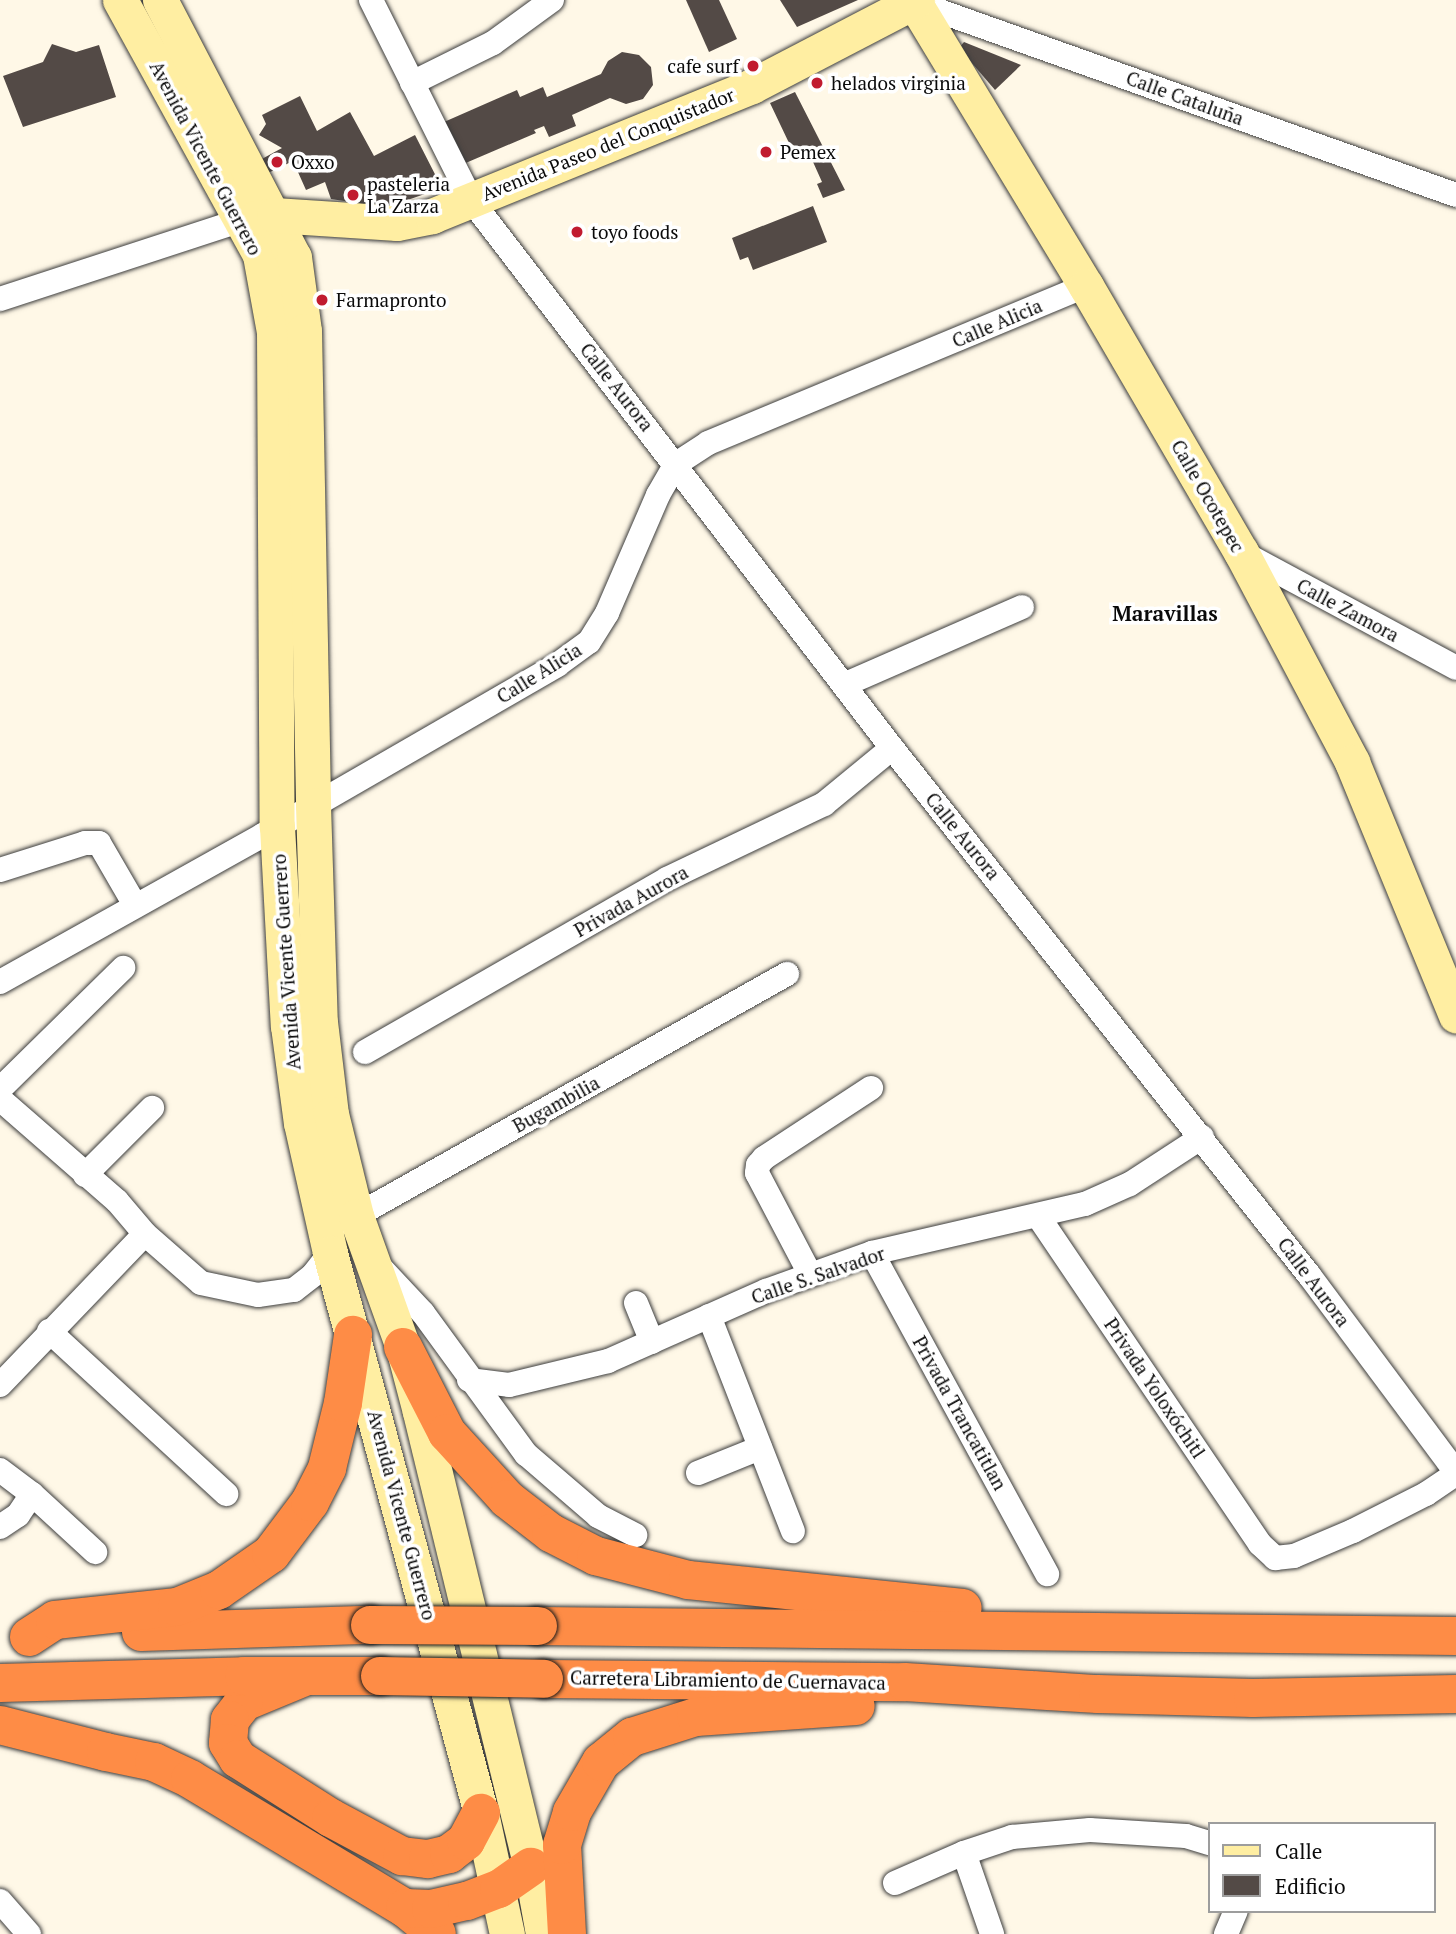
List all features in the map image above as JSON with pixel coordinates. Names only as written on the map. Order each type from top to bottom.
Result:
[{"type":"highway","points":[[15,1638],[55,1620],[177,1607],[219,1590],[271,1554],[310,1502],[327,1468],[343,1403],[354,1335]]},
{"type":"highway","points":[[403,1347],[447,1433],[507,1499],[551,1532],[596,1556],[688,1580],[904,1604],[1138,1619],[1215,1634]]},
{"type":"highway","points":[[15,1638],[370,1625],[1456,1636]]},
{"type":"highway","points":[[307,1676],[244,1702],[230,1720],[228,1743],[238,1759],[343,1826],[402,1856],[428,1858],[449,1854],[466,1841],[481,1813]]},
{"type":"highway","name":"Carretera Libramiento de Cuernavaca","points":[[0,1683],[380,1676],[905,1682],[1098,1694],[1253,1698],[1456,1694]]},
{"type":"highway","points":[[567,1934],[562,1845],[572,1812],[601,1762],[632,1737],[696,1717],[748,1711],[1098,1694]]},
{"type":"highway","points":[[0,1725],[154,1762],[190,1779],[405,1908],[437,1934]]},
{"type":"highway","points":[[405,1908],[431,1909],[467,1902],[499,1889],[531,1867]]},
{"type":"main road","name":"Avenida Vicente Guerrero","points":[[120,0],[258,217],[294,257],[304,331],[313,805],[325,1067],[331,1114],[356,1216],[403,1347],[420,1412],[531,1867],[543,1934]]},
{"type":"main road","name":"Avenida Vicente Guerrero","points":[[160,0],[258,217],[260,255],[274,332],[277,826],[288,1026],[301,1123],[328,1242],[481,1813],[507,1934]]},
{"type":"main road","name":"Avenida Paseo del Conquistador","points":[[258,217],[397,223],[432,216],[752,86],[916,1]]},
{"type":"main road","name":"Calle Ocotepec","points":[[916,1],[1241,552],[1352,762],[1456,1015]]},
{"type":"main road","points":[[377,1422],[420,1412]]},
{"type":"street","name":"Calle Aurora","points":[[371,0],[471,200],[892,747],[1202,1137],[1456,1473]]},
{"type":"street","points":[[412,83],[493,43],[552,0]]},
{"type":"street","name":"Calle Cataluña","points":[[916,1],[1456,195]]},
{"type":"street","name":"Avenida Paseo del Conquistador","points":[[0,299],[258,217]]},
{"type":"street","name":"Calle Alicia","points":[[0,982],[557,665],[589,642],[607,613],[658,495],[676,464],[708,443],[1086,286]]},
{"type":"street","name":"Calle Zamora","points":[[1241,552],[1456,668]]},
{"type":"street","points":[[846,684],[1022,607]]},
{"type":"street","name":"Privada Aurora","points":[[365,1052],[667,879],[824,804],[892,747]]},
{"type":"street","points":[[0,870],[85,843],[99,843],[135,905]]},
{"type":"street","points":[[0,1089],[123,968]]},
{"type":"street","name":"Bugambilia","points":[[328,1242],[356,1216],[787,974]]},
{"type":"street","points":[[810,1274],[757,1173],[758,1165],[764,1157],[872,1088]]},
{"type":"street","points":[[0,1099],[117,1201],[145,1234],[201,1283],[258,1295],[294,1290],[313,1275],[328,1242]]},
{"type":"street","points":[[85,1175],[152,1108]]},
{"type":"street","name":"Calle S. Salvador","points":[[469,1380],[509,1385],[608,1361],[709,1315],[810,1274],[872,1253],[1085,1204],[1130,1184],[1202,1137]]},
{"type":"street","name":"Privada Yoloxóchitl","points":[[1038,1216],[1260,1544],[1275,1558],[1294,1556],[1353,1531],[1426,1494],[1456,1473]]},
{"type":"street","points":[[0,1385],[48,1331],[145,1234]]},
{"type":"street","name":"Privada Trancatitlan","points":[[872,1253],[1047,1574]]},
{"type":"street","points":[[374,1260],[423,1313],[469,1380],[526,1454],[598,1516],[635,1535]]},
{"type":"street","points":[[636,1303],[652,1342]]},
{"type":"street","points":[[709,1315],[793,1531]]},
{"type":"street","points":[[48,1331],[226,1494]]},
{"type":"street","points":[[698,1473],[760,1448]]},
{"type":"street","points":[[0,1470],[33,1494],[94,1552]]},
{"type":"street","points":[[0,1527],[18,1515],[33,1494]]},
{"type":"street","points":[[895,1884],[964,1853],[1012,1837],[1090,1830],[1186,1836],[1208,1843]]},
{"type":"street","points":[[964,1853],[992,1934]]},
{"type":"street","points":[[0,1901],[29,1934]]},
{"type":"street","points":[[1226,1934],[1235,1913]]},
{"type":"building","points":[[686,0],[719,0],[737,39],[709,52]]},
{"type":"building","points":[[780,0],[858,0],[797,27]]},
{"type":"building","points":[[964,42],[1021,65],[995,90],[959,48]]},
{"type":"building","points":[[52,44],[76,52],[99,45],[116,97],[23,127],[3,76],[43,62]]},
{"type":"building","points":[[622,52],[639,55],[651,67],[653,85],[643,99],[626,104],[610,98],[572,115],[576,126],[549,137],[544,126],[534,130],[536,133],[461,165],[444,122],[517,90],[520,97],[543,87],[547,97],[601,74],[608,61]]},
{"type":"building","points":[[795,92],[845,190],[823,198],[817,184],[822,182],[809,153],[789,143],[770,103]]},
{"type":"building","points":[[300,96],[317,131],[350,112],[374,156],[415,135],[442,188],[399,203],[370,205],[331,199],[325,182],[306,190],[293,161],[268,173],[260,160],[282,148],[259,135],[266,124],[262,115]]},
{"type":"building","points":[[813,206],[827,242],[753,270],[748,257],[740,260],[732,238]]},
{"type":"place","name":"cafe surf","points":[[753,66]]},
{"type":"place","name":"helados virginia","points":[[817,83]]},
{"type":"place","name":"Pemex","points":[[766,152]]},
{"type":"place","name":"Oxxo","points":[[277,162]]},
{"type":"place","name":"pasteleria La Zarza","points":[[353,195]]},
{"type":"place","name":"toyo foods","points":[[577,232]]},
{"type":"place","name":"Farmapronto","points":[[322,300]]},
{"type":"district","name":"Maravillas","points":[[1165,613]]}]
